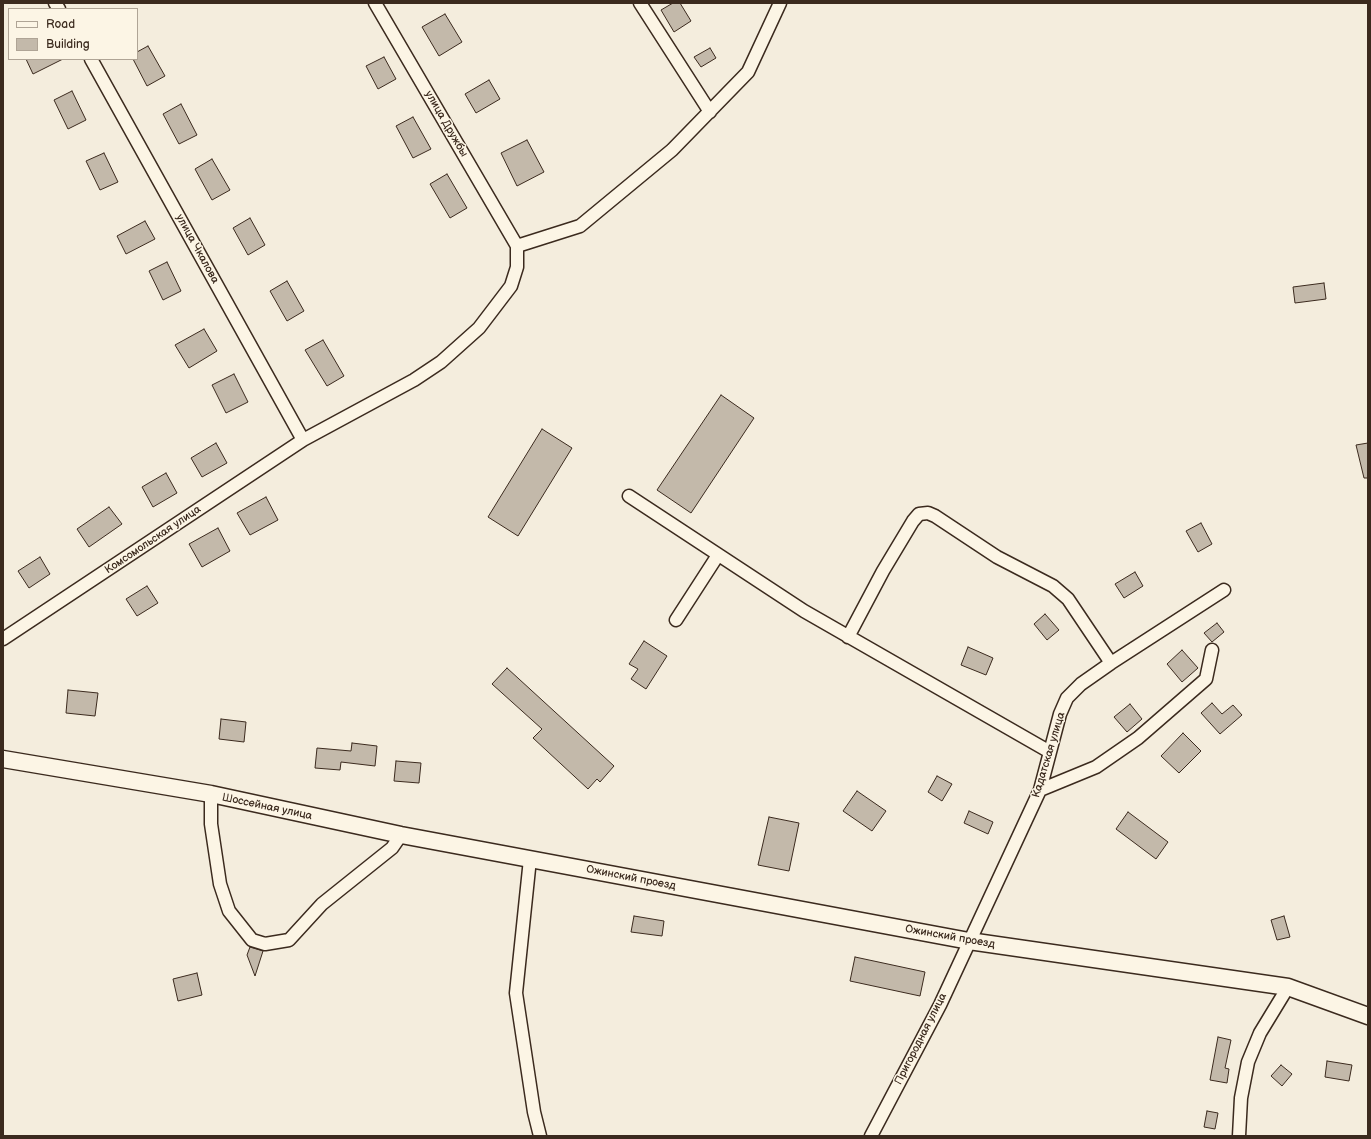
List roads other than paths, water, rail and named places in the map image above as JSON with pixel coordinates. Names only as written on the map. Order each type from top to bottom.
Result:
[{"type":"main road","name":"Шоссейная улица","points":[[3,759],[211,794],[401,835],[530,859]]},
{"type":"main road","name":"Ожинский проезд","points":[[530,859],[969,941],[1288,987],[1368,1016]]},
{"type":"street","points":[[640,3],[710,112]]},
{"type":"street","points":[[517,246],[580,226],[672,150],[748,72],[780,3]]},
{"type":"street","name":"улица Дружбы","points":[[380,5],[517,246]]},
{"type":"street","name":"улица Чкалова","points":[[92,60],[303,440]]},
{"type":"street","name":"Комсомольская улица","points":[[3,639],[303,440],[414,380],[441,362],[479,328],[510,286],[517,267],[517,246]]},
{"type":"street","points":[[629,496],[804,611],[1050,752]]},
{"type":"street","points":[[848,637],[883,571],[913,521],[919,514],[928,513],[935,516],[997,557],[1053,586],[1068,599],[1111,663]]},
{"type":"street","points":[[676,620],[718,555]]},
{"type":"street","name":"Кадатская улица","points":[[969,941],[1040,790],[1060,714],[1067,698],[1081,684],[1111,663],[1224,590]]},
{"type":"street","points":[[1040,790],[1096,767],[1138,738],[1206,679],[1212,650]]},
{"type":"street","points":[[211,794],[210,824],[220,884],[229,911],[252,940],[265,944],[289,940],[322,904],[392,848],[401,835]]},
{"type":"street","points":[[530,859],[516,993],[534,1112],[540,1136]]},
{"type":"street","name":"Пригородная улица","points":[[871,1136],[876,1123],[940,1005],[969,941]]},
{"type":"street","points":[[1239,1136],[1241,1098],[1248,1062],[1260,1033],[1288,987]]}]
